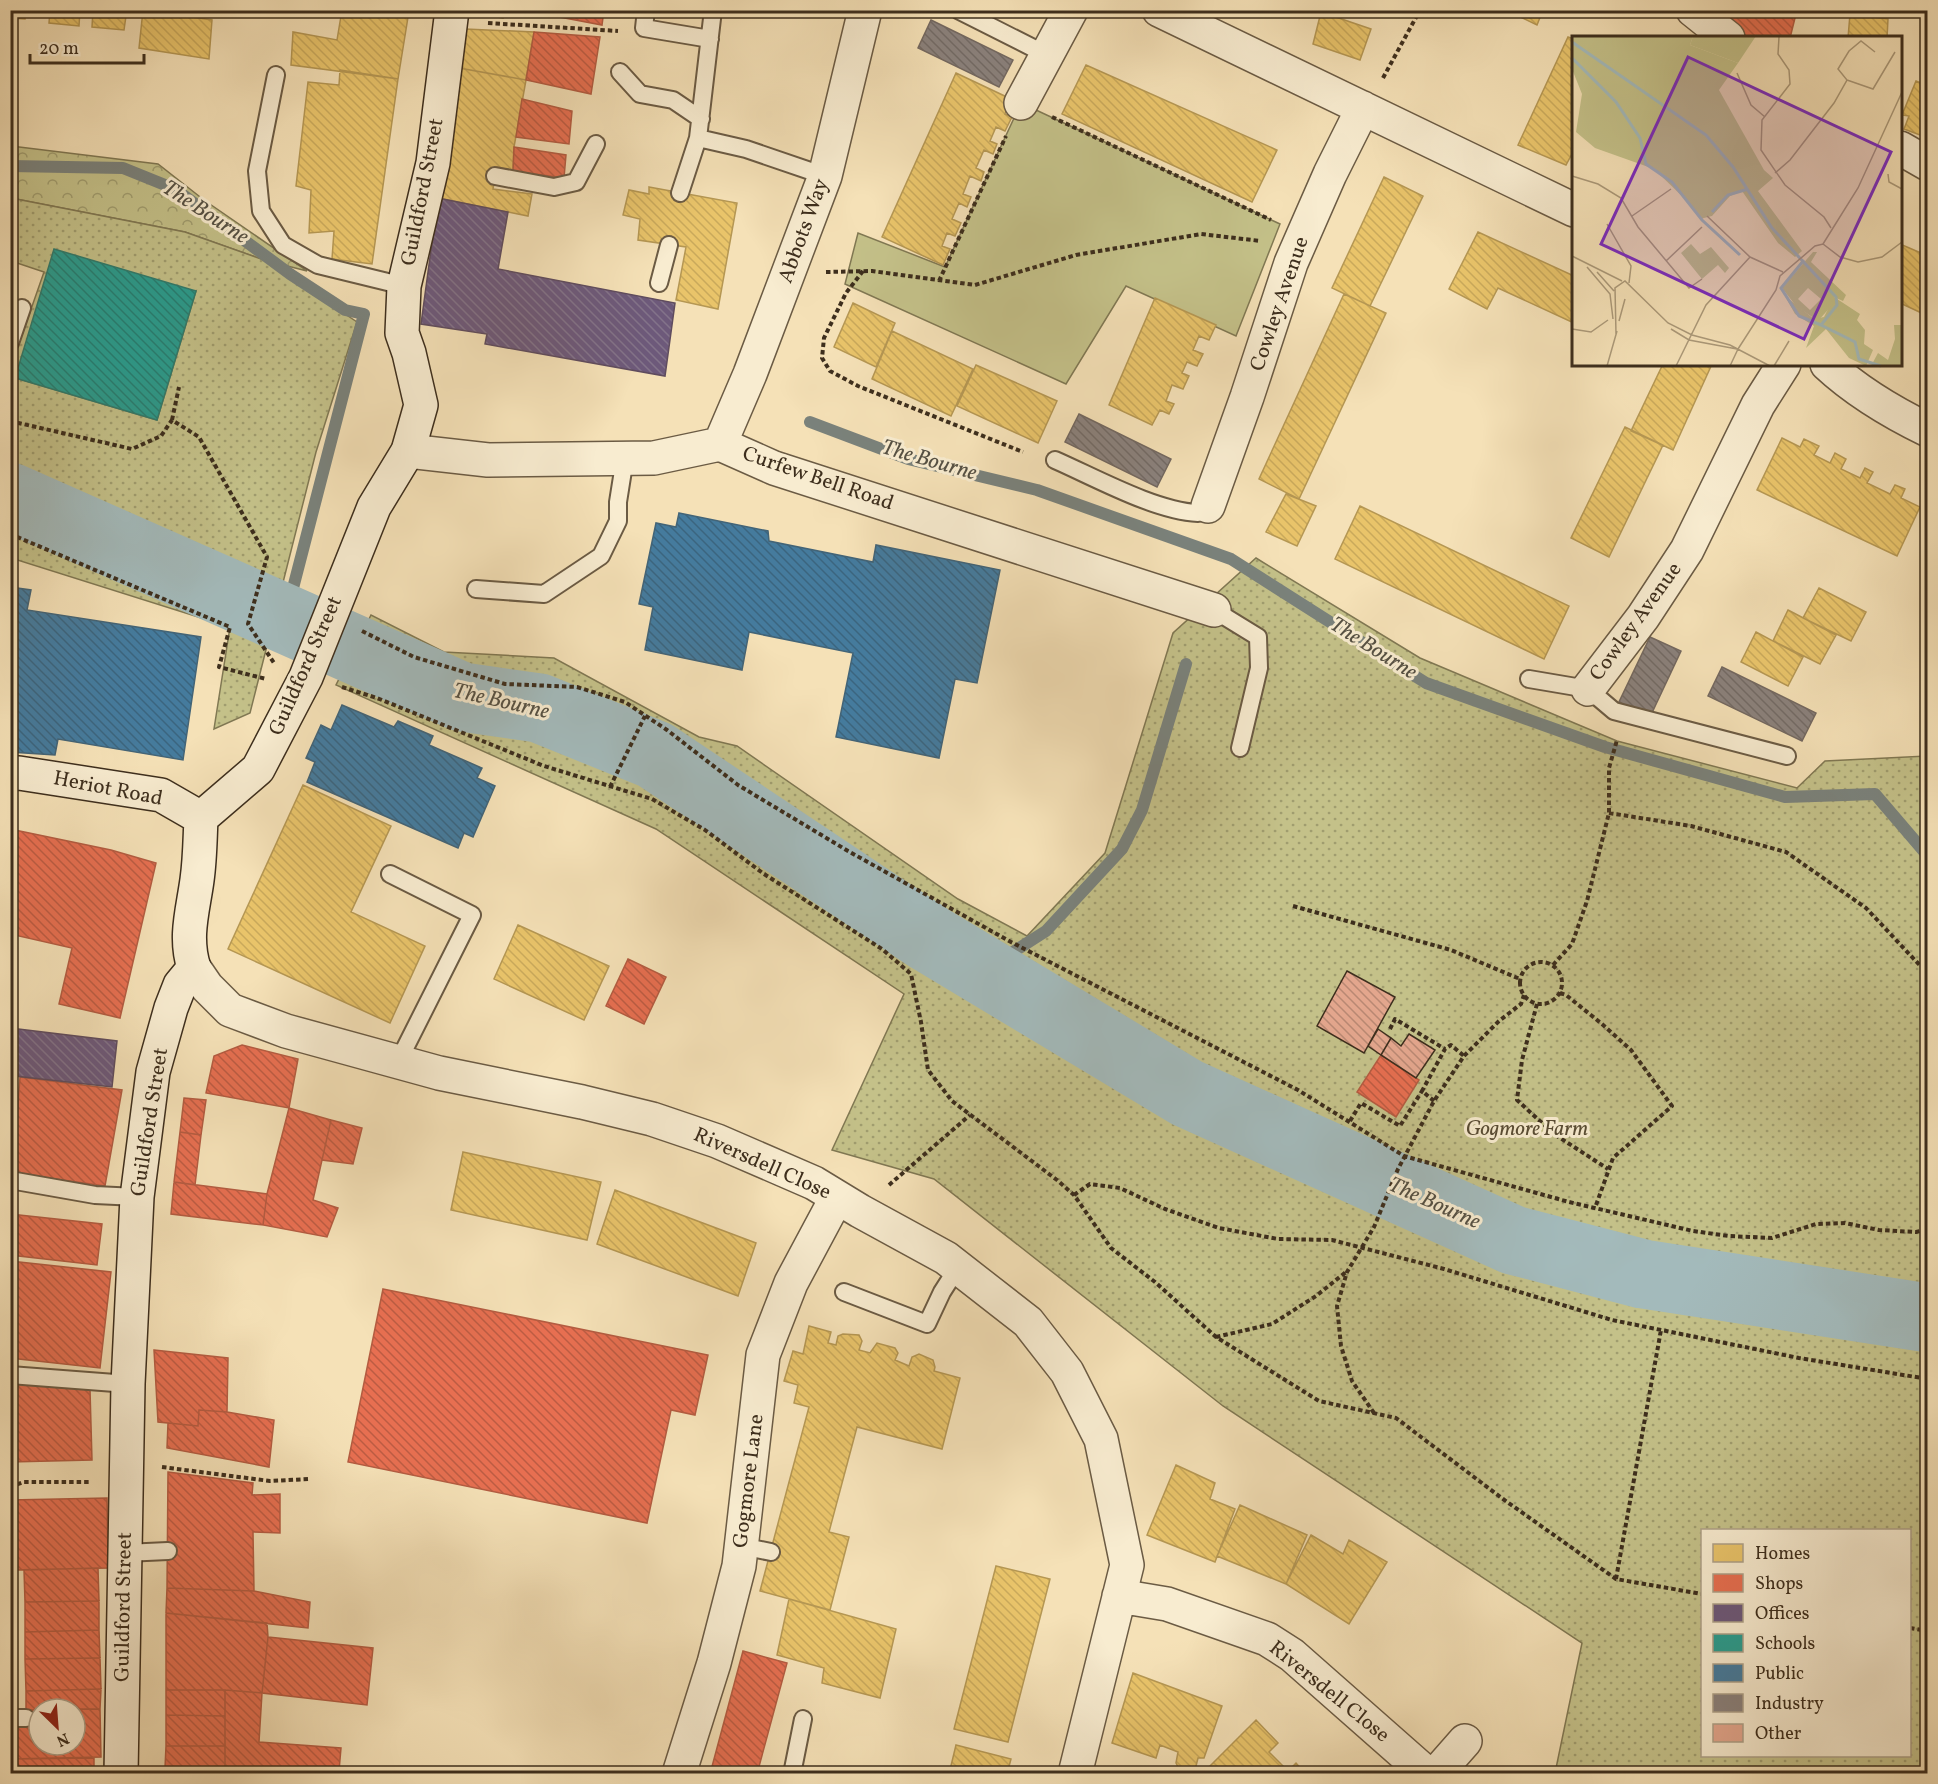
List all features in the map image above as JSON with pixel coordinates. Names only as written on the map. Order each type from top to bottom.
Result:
[{"type":"street","name":"Abbots Way","points":[[720,444],[750,374],[825,176],[865,10]]},
{"type":"street","points":[[1021,103],[1071,10]]},
{"type":"street","points":[[1159,10],[1572,209]]},
{"type":"street","points":[[1693,10],[1726,36]]},
{"type":"street","name":"Guildford Street","points":[[201,818],[258,769],[293,704],[374,507],[408,451],[421,405],[409,352],[402,333],[404,286],[438,163],[452,16]]},
{"type":"street","name":"Cowley Avenue","points":[[1208,506],[1292,263],[1329,174],[1364,108]]},
{"type":"street","points":[[1902,149],[1928,164]]},
{"type":"street","name":"Cowley Avenue","points":[[1588,689],[1643,617],[1687,550],[1758,405],[1783,366]]},
{"type":"street","points":[[1829,366],[1843,379],[1890,412],[1928,430]]},
{"type":"street","name":"Curfew Bell Road","points":[[408,451],[488,460],[654,458],[720,444],[774,468],[1214,610]]},
{"type":"street","name":"Heriot Road","points":[[10,774],[19,773],[161,795],[201,818]]},
{"type":"street","points":[[194,968],[189,953],[189,922],[198,879],[201,818]]},
{"type":"street","name":"Guildford Street","points":[[122,1773],[112,1718],[125,1554],[128,1384],[137,1197],[153,1072],[180,985],[194,968]]},
{"type":"street","name":"Riversdell Close","points":[[194,968],[207,987],[230,1010],[286,1031],[439,1073],[582,1102],[652,1119],[717,1141],[814,1183],[946,1258],[1028,1322],[1067,1372],[1101,1439],[1127,1565],[1075,1773]]},
{"type":"street","name":"Gogmore Lane","points":[[679,1773],[714,1663],[739,1566],[756,1549],[764,1355],[791,1283],[837,1197]]},
{"type":"street","name":"Riversdell Close","points":[[1119,1596],[1167,1604],[1267,1639],[1292,1655],[1428,1773]]},
{"type":"street","points":[[1437,1773],[1465,1741]]},
{"type":"lane","points":[[646,10],[644,28],[710,39]]},
{"type":"lane","points":[[681,193],[698,138],[713,10]]},
{"type":"lane","points":[[958,10],[1047,55]]},
{"type":"lane","points":[[620,72],[640,94],[673,100],[700,119]]},
{"type":"lane","points":[[276,75],[257,171],[261,211],[283,245],[318,265],[404,286]]},
{"type":"lane","points":[[698,138],[746,149],[825,176]]},
{"type":"lane","points":[[495,176],[554,187],[576,182],[596,144]]},
{"type":"lane","points":[[659,283],[669,245]]},
{"type":"lane","points":[[10,343],[22,308]]},
{"type":"lane","points":[[476,589],[544,594],[602,556],[618,521],[618,502],[626,458]]},
{"type":"lane","points":[[1055,460],[1160,506],[1185,513],[1198,513],[1208,506]]},
{"type":"lane","points":[[1214,610],[1258,638],[1259,668],[1240,748]]},
{"type":"lane","points":[[1528,679],[1588,689],[1614,711],[1787,756]]},
{"type":"lane","points":[[390,874],[472,915],[398,1062]]},
{"type":"lane","points":[[10,1180],[95,1195],[137,1197]]},
{"type":"lane","points":[[844,1292],[927,1324],[942,1292],[958,1267]]},
{"type":"lane","points":[[10,1375],[128,1384]]},
{"type":"lane","points":[[125,1554],[168,1551]]},
{"type":"lane","points":[[792,1773],[803,1719]]},
{"type":"path","points":[[1381,80],[1420,10]]},
{"type":"path","points":[[452,16],[466,21],[614,31],[646,28]]},
{"type":"path","points":[[939,281],[1021,103],[1280,224]]},
{"type":"path","points":[[816,272],[863,271],[975,285],[1076,255],[1201,234],[1270,242]]},
{"type":"path","points":[[863,271],[846,292],[824,339],[822,358],[830,371],[858,386],[1023,452]]},
{"type":"path","points":[[10,421],[132,449],[161,436],[172,420],[179,387]]},
{"type":"path","points":[[172,420],[199,437],[267,557],[248,624],[280,672]]},
{"type":"path","points":[[10,534],[230,627],[219,667],[265,680],[273,676]]},
{"type":"path","points":[[361,630],[414,657],[505,684],[578,687],[625,702],[738,785],[848,851],[1011,942],[1298,1090],[1404,1156],[1595,1208],[1693,1231],[1729,1236],[1772,1238],[1816,1224],[1845,1223],[1879,1230],[1916,1233],[1928,1229]]},
{"type":"path","points":[[336,685],[377,698],[544,766],[652,799],[705,830],[764,874],[882,950],[911,974],[928,1070],[952,1101],[1058,1180],[1074,1195],[1111,1248],[1155,1282],[1216,1337],[1319,1401],[1396,1418],[1503,1499],[1616,1579],[1701,1594]]},
{"type":"path","points":[[610,787],[645,716]]},
{"type":"path","points":[[1553,965],[1572,944],[1593,878],[1609,813],[1609,768],[1617,741]]},
{"type":"path","points":[[1609,813],[1692,826],[1786,852],[1866,908],[1928,974]]},
{"type":"path","points":[[1293,906],[1451,950],[1520,979]]},
{"type":"path","points":[[1547,962],[1553,965],[1561,975],[1562,987],[1556,998],[1537,1004],[1528,1000],[1524,995],[1520,979],[1527,966],[1547,962]]},
{"type":"path","points":[[1560,993],[1566,995],[1631,1050],[1672,1106],[1613,1158],[1595,1208]]},
{"type":"path","points":[[1374,1413],[1352,1381],[1341,1346],[1337,1306],[1347,1272],[1374,1227],[1404,1156],[1434,1101],[1464,1056],[1499,1021],[1521,1004],[1524,995]]},
{"type":"path","points":[[1537,1004],[1522,1060],[1517,1100],[1554,1134],[1608,1169]]},
{"type":"path","points":[[1390,1029],[1395,1019],[1445,1049]]},
{"type":"path","points":[[1350,1121],[1361,1102],[1400,1126],[1445,1049],[1451,1045],[1464,1056]]},
{"type":"path","points":[[1422,1091],[1434,1101]]},
{"type":"path","points":[[888,1186],[970,1115]]},
{"type":"path","points":[[1074,1195],[1090,1184],[1120,1188],[1165,1209],[1219,1228],[1278,1239],[1332,1240],[1444,1269],[1612,1320],[1799,1358],[1928,1379]]},
{"type":"path","points":[[1216,1337],[1272,1324],[1316,1296],[1347,1272]]},
{"type":"path","points":[[1616,1579],[1661,1330]]},
{"type":"path","points":[[10,1487],[24,1482],[127,1472],[270,1481],[308,1479]]},
{"type":"path","points":[[1911,1628],[1928,1631]]},
{"type":"green space","points":[[1021,103],[1280,224],[1236,336],[1126,286],[1066,384],[845,284],[858,233],[945,267]]},
{"type":"green space","points":[[11,146],[158,164],[204,200],[307,271],[264,260],[185,232],[11,198]]},
{"type":"green space","points":[[11,198],[185,232],[264,260],[357,322],[316,452],[250,713],[214,729],[230,627],[11,558],[11,331],[22,335],[44,272],[11,261]],"holes":[[[196,291],[157,420],[16,378]]]},
{"type":"green space","name":"Gogmore Farm","points":[[1256,558],[1420,658],[1617,741],[1797,788],[1825,761],[1927,756],[1927,1773],[1555,1773],[1582,1643],[1223,1406],[934,1179],[832,1150],[904,994],[656,829],[336,685],[371,615],[444,652],[554,658],[699,737],[737,746],[958,899],[1027,936],[1105,853],[1173,633]]},
{"type":"building: Homes","points":[[10,10],[25,10],[25,19],[10,18]]},
{"type":"building: Homes","points":[[50,10],[80,10],[79,26],[49,23]]},
{"type":"building: Homes","points":[[93,10],[140,10],[139,17],[126,16],[124,30],[92,27]]},
{"type":"building: Homes","points":[[143,10],[186,10],[186,16],[212,20],[209,59],[139,48]]},
{"type":"building: Homes","points":[[342,10],[365,10],[386,15],[386,10],[409,11],[398,79],[291,65],[293,32],[337,40]]},
{"type":"building: Homes","points":[[467,10],[503,10],[503,18],[467,11]]},
{"type":"building: Homes","points":[[1506,10],[1543,10],[1537,25]]},
{"type":"building: Homes","points":[[1321,12],[1371,29],[1360,60],[1313,44]]},
{"type":"building: Homes","points":[[1850,14],[1888,19],[1887,36],[1848,36]]},
{"type":"building: Homes","points":[[465,29],[534,32],[526,80],[459,68]]},
{"type":"building: Homes","points":[[1568,37],[1572,38],[1572,154],[1566,165],[1518,145]]},
{"type":"building: Homes","points":[[1086,65],[1277,150],[1252,202],[1062,114]]},
{"type":"building: Homes","points":[[459,68],[526,80],[514,147],[513,171],[497,167],[493,189],[532,194],[528,216],[438,198]]},
{"type":"building: Homes","points":[[340,70],[398,79],[372,264],[332,259],[334,231],[309,233],[311,190],[296,186],[308,82],[339,85]]},
{"type":"building: Homes","points":[[956,73],[1011,99],[1005,114],[1012,117],[1005,131],[996,127],[990,141],[997,144],[993,154],[984,150],[976,168],[984,172],[981,181],[970,176],[963,194],[971,197],[967,207],[959,203],[952,219],[961,223],[955,236],[947,233],[942,246],[950,249],[943,265],[882,237]]},
{"type":"building: Homes","points":[[1916,81],[1928,86],[1928,138],[1904,129],[1909,116],[1902,115]]},
{"type":"building: Homes","points":[[1384,177],[1423,196],[1370,306],[1332,288]]},
{"type":"building: Homes","points":[[649,187],[737,203],[718,309],[676,300],[686,247],[638,240],[640,219],[623,215],[629,190],[649,194]]},
{"type":"building: Homes","points":[[1478,232],[1572,275],[1572,322],[1498,288],[1487,309],[1449,289]]},
{"type":"building: Homes","points":[[1902,245],[1928,256],[1928,316],[1902,304]]},
{"type":"building: Homes","points":[[1344,294],[1386,313],[1299,499],[1259,479]]},
{"type":"building: Homes","points":[[1155,298],[1216,325],[1209,340],[1199,336],[1193,350],[1203,354],[1197,366],[1187,362],[1182,373],[1189,376],[1183,389],[1172,385],[1166,401],[1174,404],[1169,414],[1160,410],[1152,425],[1109,405]]},
{"type":"building: Homes","points":[[853,303],[895,323],[876,367],[834,347]]},
{"type":"building: Homes","points":[[892,331],[973,369],[951,416],[872,379]]},
{"type":"building: Homes","points":[[976,365],[1057,401],[1038,443],[957,406]]},
{"type":"building: Homes","points":[[1662,366],[1711,366],[1673,450],[1631,431]]},
{"type":"building: Homes","points":[[1625,427],[1663,445],[1609,557],[1571,538]]},
{"type":"building: Homes","points":[[1782,438],[1800,447],[1804,439],[1819,446],[1814,455],[1830,463],[1835,453],[1846,459],[1841,469],[1860,478],[1865,468],[1873,472],[1867,483],[1890,494],[1895,485],[1905,489],[1901,498],[1920,507],[1897,556],[1757,490]]},
{"type":"building: Homes","points":[[1286,494],[1316,506],[1297,546],[1266,532]]},
{"type":"building: Homes","points":[[1360,506],[1569,606],[1544,659],[1335,559]]},
{"type":"building: Homes","points":[[1819,588],[1866,612],[1851,641],[1803,618]]},
{"type":"building: Homes","points":[[1788,610],[1836,635],[1820,664],[1773,641]]},
{"type":"building: Homes","points":[[1756,632],[1803,657],[1788,686],[1741,662]]},
{"type":"building: Homes","points":[[303,785],[391,826],[351,912],[425,946],[390,1023],[228,949]]},
{"type":"building: Homes","points":[[518,925],[609,966],[584,1020],[494,979]]},
{"type":"building: Homes","points":[[463,1152],[601,1182],[587,1240],[451,1210]]},
{"type":"building: Homes","points":[[615,1190],[756,1243],[738,1296],[597,1244]]},
{"type":"building: Homes","points":[[809,1326],[831,1332],[828,1343],[836,1345],[838,1336],[843,1334],[859,1335],[862,1341],[859,1350],[870,1353],[877,1343],[895,1348],[898,1353],[895,1360],[909,1366],[912,1357],[919,1354],[933,1360],[934,1371],[960,1378],[942,1449],[857,1427],[829,1532],[849,1537],[830,1610],[760,1591],[809,1407],[794,1403],[798,1385],[784,1381],[793,1351],[803,1354]]},
{"type":"building: Homes","points":[[1176,1465],[1215,1483],[1210,1499],[1235,1509],[1215,1562],[1147,1535]]},
{"type":"building: Homes","points":[[1240,1505],[1307,1535],[1286,1584],[1217,1556]]},
{"type":"building: Homes","points":[[1311,1535],[1343,1554],[1349,1540],[1387,1562],[1349,1624],[1286,1584]]},
{"type":"building: Homes","points":[[996,1566],[1050,1579],[1008,1742],[954,1729]]},
{"type":"building: Homes","points":[[789,1599],[896,1629],[880,1698],[822,1683],[824,1668],[777,1655]]},
{"type":"building: Homes","points":[[1133,1673],[1222,1706],[1204,1758],[1198,1758],[1196,1766],[1190,1771],[1178,1767],[1176,1763],[1178,1752],[1160,1745],[1156,1758],[1112,1743]]},
{"type":"building: Homes","points":[[1256,1720],[1278,1743],[1269,1752],[1288,1771],[1296,1763],[1306,1774],[1202,1774]]},
{"type":"building: Homes","points":[[956,1745],[1011,1759],[1007,1774],[949,1774]]},
{"type":"building: Shops","points":[[543,10],[604,10],[602,25],[543,14]]},
{"type":"building: Shops","points":[[1718,10],[1797,10],[1790,36],[1746,36]]},
{"type":"building: Shops","points":[[534,32],[600,37],[591,94],[526,80]]},
{"type":"building: Shops","points":[[522,99],[572,111],[569,144],[516,137]]},
{"type":"building: Shops","points":[[514,147],[566,155],[564,178],[513,171]]},
{"type":"building: Shops","points":[[10,829],[111,850],[156,863],[120,1018],[59,1004],[72,948],[10,934]]},
{"type":"building: Shops","points":[[628,959],[666,977],[644,1024],[606,1006]]},
{"type":"building: Shops","points":[[242,1045],[298,1059],[289,1108],[206,1093],[214,1056]]},
{"type":"building: Shops","points":[[1381,1055],[1419,1080],[1396,1117],[1357,1092]]},
{"type":"building: Shops","points":[[20,1077],[122,1090],[105,1186],[13,1173]]},
{"type":"building: Shops","points":[[184,1098],[206,1100],[201,1135],[180,1132]]},
{"type":"building: Shops","points":[[289,1108],[331,1120],[313,1200],[338,1208],[327,1237],[263,1225],[267,1194]]},
{"type":"building: Shops","points":[[331,1120],[362,1128],[353,1164],[322,1160]]},
{"type":"building: Shops","points":[[180,1132],[201,1135],[195,1185],[174,1182]]},
{"type":"building: Shops","points":[[174,1182],[267,1194],[263,1225],[171,1214]]},
{"type":"building: Shops","points":[[10,1214],[102,1224],[97,1265],[10,1255]]},
{"type":"building: Shops","points":[[10,1261],[111,1272],[100,1368],[10,1358]]},
{"type":"building: Shops","points":[[383,1289],[708,1355],[695,1415],[671,1410],[647,1523],[348,1462]]},
{"type":"building: Shops","points":[[154,1350],[228,1358],[227,1412],[199,1410],[198,1426],[158,1422]]},
{"type":"building: Shops","points":[[10,1379],[90,1390],[92,1460],[10,1462]]},
{"type":"building: Shops","points":[[199,1410],[274,1420],[269,1467],[167,1448],[168,1423],[198,1426]]},
{"type":"building: Shops","points":[[168,1472],[253,1483],[252,1495],[280,1494],[280,1533],[253,1532],[254,1591],[167,1588]]},
{"type":"building: Shops","points":[[107,1498],[108,1568],[10,1570],[10,1500]]},
{"type":"building: Shops","points":[[98,1568],[99,1601],[25,1602],[24,1570]]},
{"type":"building: Shops","points":[[167,1588],[254,1591],[310,1602],[308,1628],[166,1613]]},
{"type":"building: Shops","points":[[99,1601],[99,1630],[25,1632],[25,1602]]},
{"type":"building: Shops","points":[[166,1613],[267,1623],[268,1637],[262,1693],[225,1690],[166,1690]]},
{"type":"building: Shops","points":[[99,1630],[100,1658],[25,1659],[25,1632]]},
{"type":"building: Shops","points":[[268,1637],[373,1648],[367,1705],[262,1693]]},
{"type":"building: Shops","points":[[743,1651],[787,1663],[757,1774],[710,1774]]},
{"type":"building: Shops","points":[[100,1658],[101,1689],[26,1691],[25,1659]]},
{"type":"building: Shops","points":[[101,1689],[100,1709],[87,1709],[87,1697],[27,1697],[26,1710],[26,1691]]},
{"type":"building: Shops","points":[[166,1690],[225,1690],[225,1716],[166,1715]]},
{"type":"building: Shops","points":[[225,1690],[262,1693],[259,1742],[341,1748],[339,1771],[225,1768]]},
{"type":"building: Shops","points":[[87,1709],[100,1709],[101,1757],[10,1759],[10,1725],[26,1710],[27,1757],[87,1757]]},
{"type":"building: Shops","points":[[166,1715],[225,1716],[225,1746],[166,1746]]},
{"type":"building: Shops","points":[[166,1746],[225,1746],[225,1768],[165,1768]]},
{"type":"building: Shops","points":[[94,1758],[94,1774],[10,1774],[10,1759]]},
{"type":"building: Shops","points":[[165,1768],[339,1771],[339,1774],[165,1774]]},
{"type":"building: Offices","points":[[438,198],[508,212],[498,269],[675,303],[665,376],[485,344],[487,334],[421,324]]},
{"type":"building: Offices","points":[[10,1028],[117,1041],[112,1087],[15,1076],[17,1059],[10,1058]]},
{"type":"building: Schools","points":[[54,249],[196,291],[157,420],[15,378]]},
{"type":"building: Public","points":[[679,513],[768,531],[769,541],[873,562],[876,545],[1000,570],[977,683],[955,679],[939,758],[836,737],[853,653],[749,632],[742,670],[645,650],[653,607],[639,604],[656,523],[676,527]]},
{"type":"building: Public","points":[[10,587],[31,590],[27,610],[201,637],[183,760],[58,739],[55,755],[10,752]]},
{"type":"building: Public","points":[[342,705],[394,727],[398,721],[433,736],[429,745],[482,768],[477,778],[495,786],[473,837],[464,833],[458,848],[307,782],[315,762],[306,758],[321,725],[331,730]]},
{"type":"building: Industry","points":[[931,20],[1013,60],[999,87],[918,48]]},
{"type":"building: Industry","points":[[1079,414],[1171,459],[1157,487],[1065,442]]},
{"type":"building: Industry","points":[[1650,637],[1681,651],[1650,717],[1619,702]]},
{"type":"building: Industry","points":[[1722,667],[1816,713],[1802,741],[1708,696]]},
{"type":"building: Other","points":[[1347,971],[1395,997],[1364,1053],[1317,1026]]},
{"type":"building: Other","points":[[1378,1029],[1391,1038],[1381,1055],[1368,1046]]},
{"type":"building: Other","points":[[1409,1034],[1435,1050],[1416,1078],[1381,1055],[1391,1038],[1401,1046]]},
{"type":"waterway","name":"The Bourne","points":[[10,166],[123,168],[175,189],[290,274],[345,310],[364,314],[285,619]]},
{"type":"waterway","name":"The Bourne","points":[[810,422],[908,459],[1037,490],[1231,559],[1426,683],[1605,747],[1785,797],[1875,794],[1928,856]]},
{"type":"waterway","name":"The Bourne","points":[[10,497],[462,697],[539,708],[655,755],[929,938],[1187,1093],[1513,1240],[1643,1274],[1928,1318]]},
{"type":"waterway","name":"The Bourne","points":[[983,971],[1046,931],[1122,849],[1142,810],[1186,664]]}]
